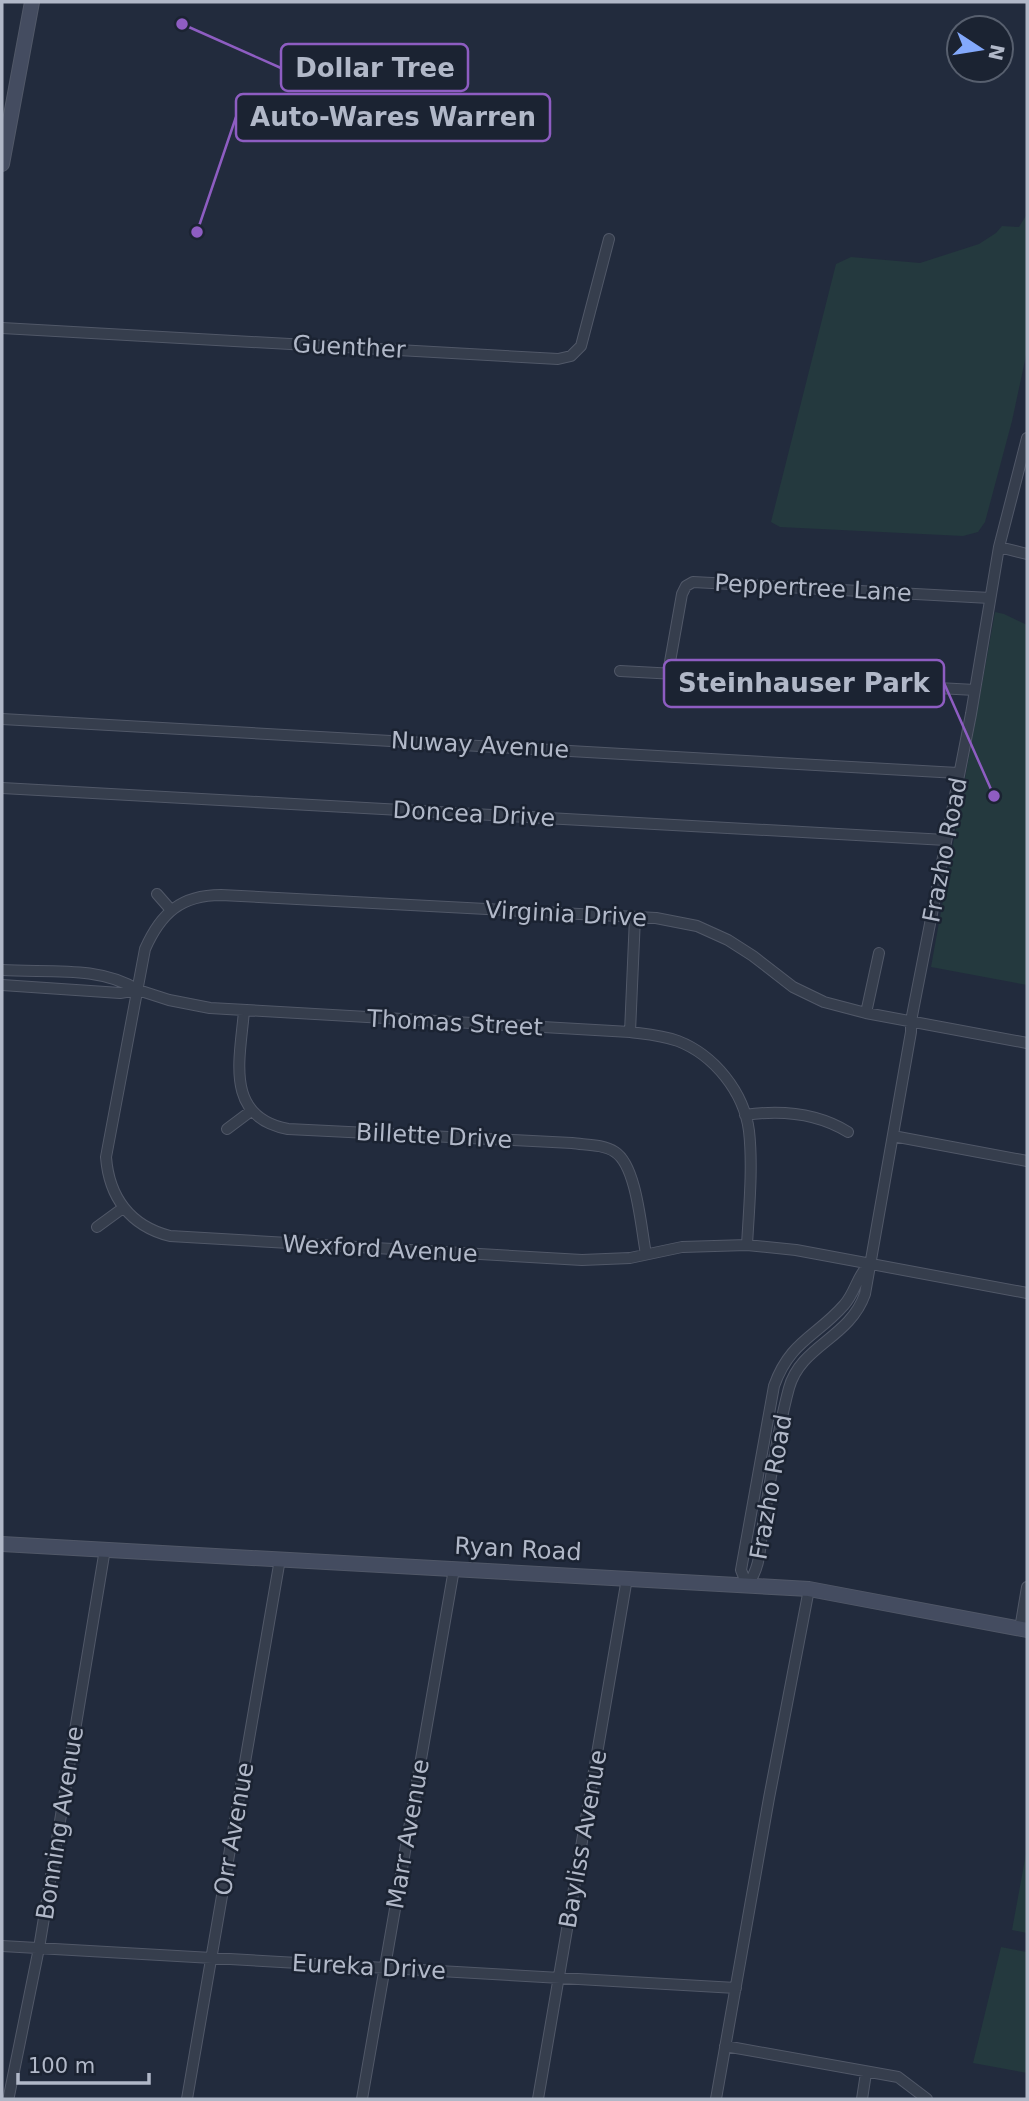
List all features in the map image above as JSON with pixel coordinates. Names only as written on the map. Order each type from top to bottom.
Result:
[{"type":"main road","points":[[2,164],[32,2]]},
{"type":"main road","name":"Ryan Road","points":[[2,1544],[809,1590],[1023,1629]]},
{"type":"street","name":"Guenther","points":[[2,328],[558,359],[571,356],[581,346],[609,239]]},
{"type":"street","name":"Frazho Road","points":[[747,1585],[756,1573],[790,1385],[803,1362],[836,1335],[858,1312],[864,1294],[911,1021],[975,690],[999,547],[1027,438]]},
{"type":"street","points":[[999,547],[1027,554]]},
{"type":"street","name":"Peppertree Lane","points":[[668,673],[683,590],[693,582],[990,598]]},
{"type":"street","points":[[621,671],[975,690]]},
{"type":"street","name":"Nuway Avenue","points":[[2,719],[958,773]]},
{"type":"street","name":"Doncea Drive","points":[[2,788],[946,840]]},
{"type":"street","points":[[2,970],[91,974],[122,980],[138,990],[145,949],[160,921],[171,910],[157,894]]},
{"type":"street","name":"Virginia Drive","points":[[171,910],[196,897],[221,895],[656,918],[697,926],[744,949],[793,987],[811,996],[866,1013],[1027,1043]]},
{"type":"street","points":[[630,1032],[635,917]]},
{"type":"street","points":[[866,1013],[879,953]]},
{"type":"street","points":[[7,986],[15,971]]},
{"type":"street","name":"Thomas Street","points":[[7,986],[120,993],[138,990],[186,1003],[244,1011],[630,1032],[657,1035],[677,1041],[707,1058],[729,1083],[745,1115],[749,1139],[747,1245]]},
{"type":"street","name":"Wexford Avenue","points":[[138,990],[106,1157],[107,1174],[122,1208],[152,1231],[196,1239],[582,1260],[630,1258],[682,1247],[747,1245],[796,1250],[1027,1293]]},
{"type":"street","points":[[227,1129],[251,1111],[241,1092],[239,1077],[244,1011]]},
{"type":"street","name":"Billette Drive","points":[[251,1111],[263,1120],[288,1129],[572,1143],[609,1149],[620,1157],[631,1174],[646,1254]]},
{"type":"street","points":[[745,1115],[772,1111],[792,1114],[824,1120],[848,1132]]},
{"type":"street","points":[[892,1136],[1027,1161]]},
{"type":"street","points":[[97,1227],[122,1208]]},
{"type":"street","name":"Frazho Road","points":[[747,1585],[741,1570],[774,1386],[794,1348],[845,1305],[859,1275],[869,1264]]},
{"type":"street","name":"Bonning Avenue","points":[[9,2096],[39,1948],[105,1549]]},
{"type":"street","name":"Orr Avenue","points":[[187,2099],[280,1559]]},
{"type":"street","name":"Marr Avenue","points":[[362,2099],[454,1569]]},
{"type":"street","name":"Bayliss Avenue","points":[[538,2099],[627,1578]]},
{"type":"street","points":[[1023,1629],[1027,1587]]},
{"type":"street","points":[[716,2099],[809,1590]]},
{"type":"street","name":"Eureka Drive","points":[[2,1946],[736,1988]]},
{"type":"street","points":[[725,2046],[898,2077],[927,2099]]},
{"type":"street","points":[[862,2099],[866,2073]]},
{"type":"green space","points":[[1027,214],[1027,351],[1012,421],[985,522],[978,532],[963,536],[780,527],[771,522],[836,264],[851,257],[920,263],[979,244],[1002,226],[1019,227]]},
{"type":"green space","points":[[995,612],[1027,625],[1027,985],[931,967]]},
{"type":"green space","points":[[1027,1848],[1027,1933],[1012,1930]]},
{"type":"green space","points":[[1001,1947],[1027,1952],[1027,2073],[973,2063]]},
{"type":"place","name":"Dollar Tree","points":[[182,24]]},
{"type":"place","name":"Auto-Wares Warren","points":[[197,232]]},
{"type":"place","name":"Steinhauser Park","points":[[994,796]]}]
